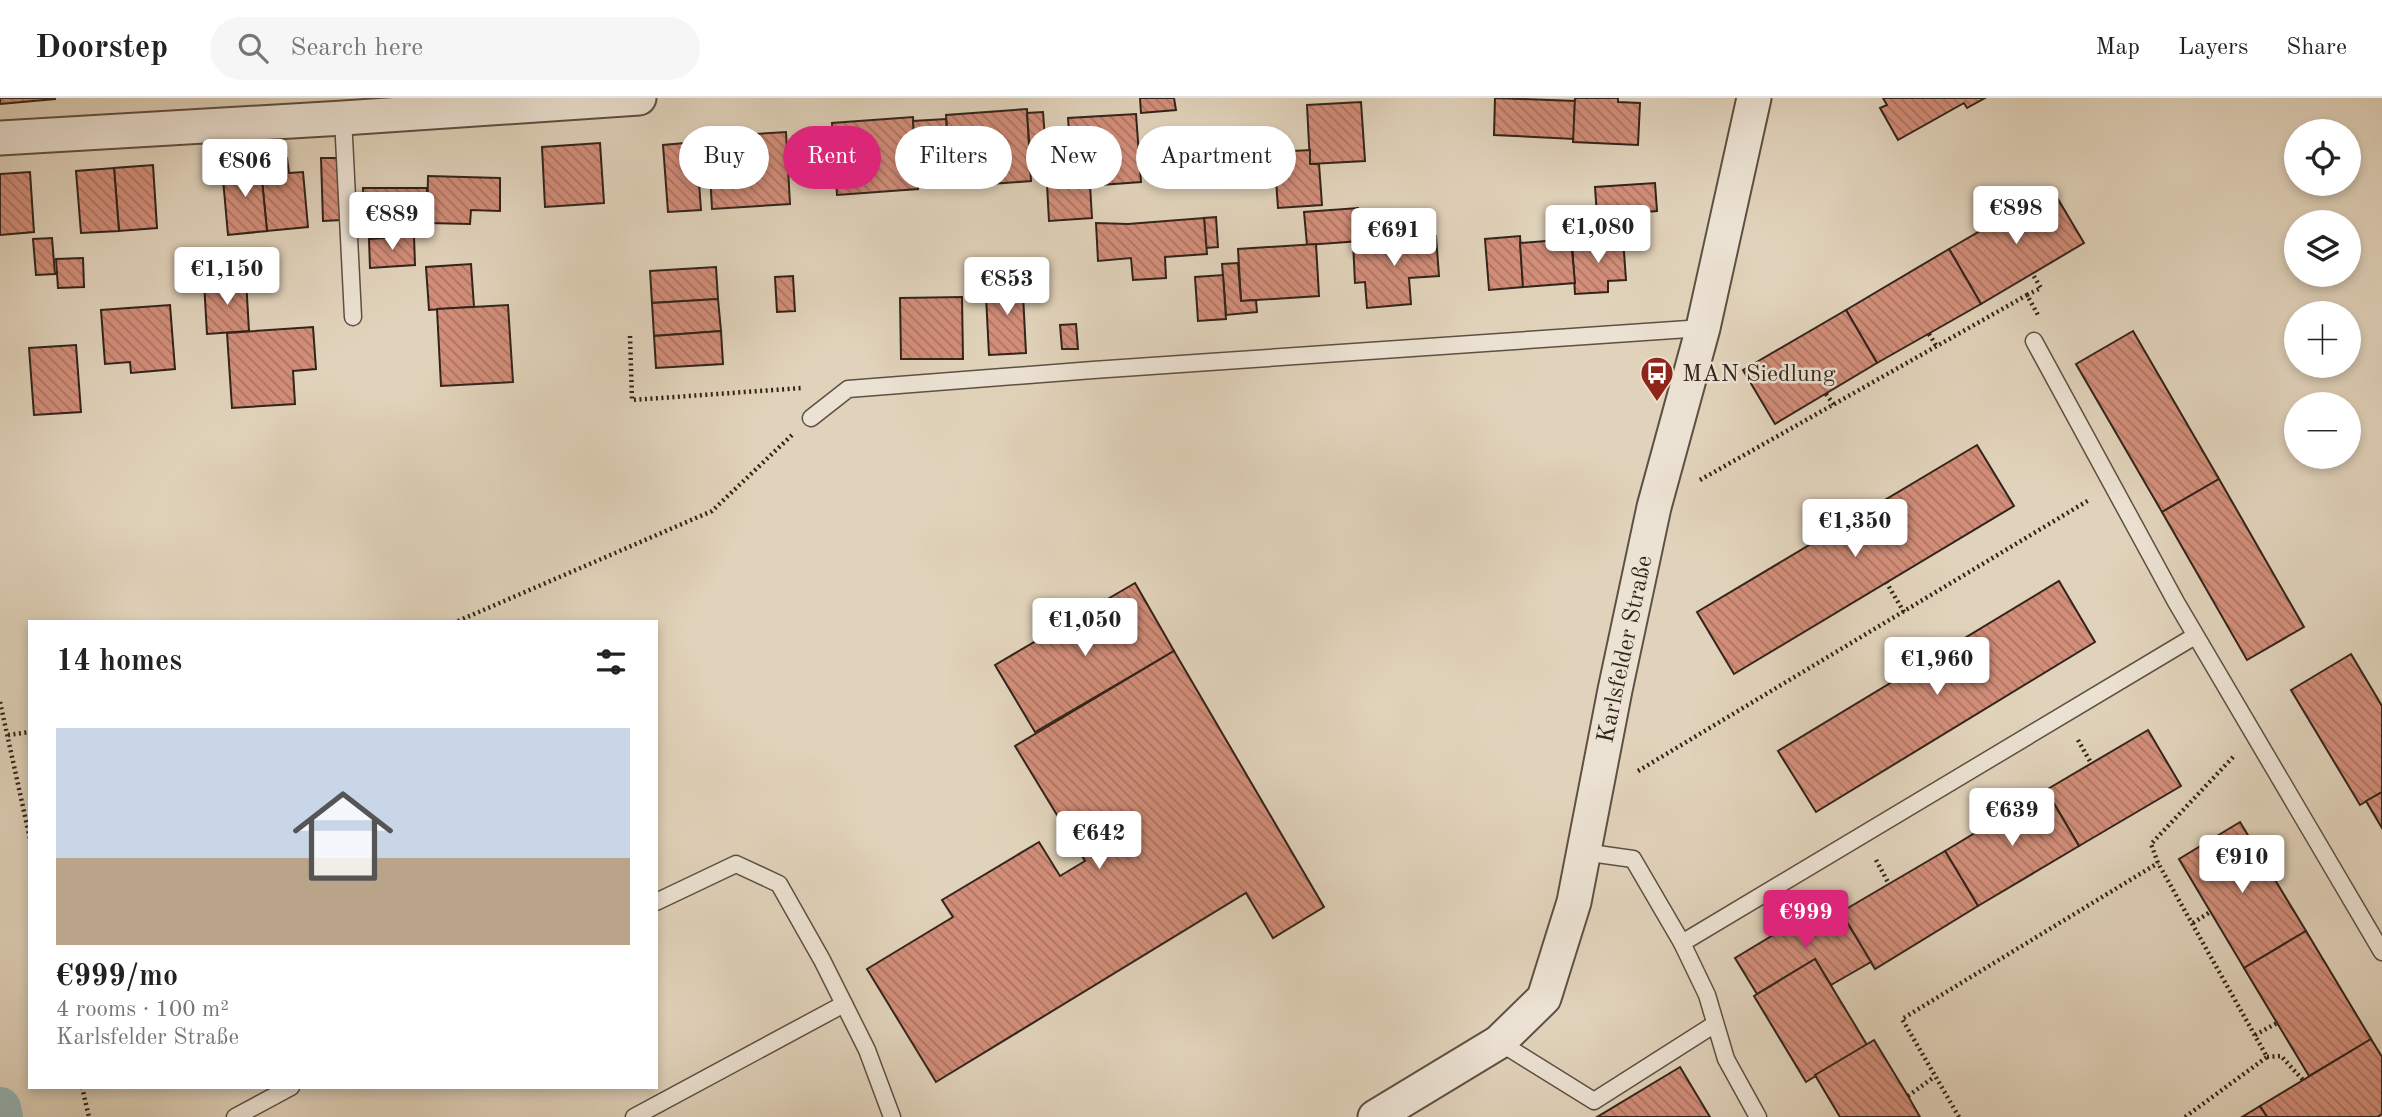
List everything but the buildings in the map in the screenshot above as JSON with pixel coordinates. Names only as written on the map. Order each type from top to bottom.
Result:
[{"type":"street","points":[[0,138],[639,98]]},
{"type":"street","name":"Karlsfelder Straße","points":[[1375,1117],[1499,1042],[1544,998],[1574,902],[1654,507],[1703,328],[1754,98]]},
{"type":"lane","points":[[343,118],[353,317]]},
{"type":"lane","points":[[811,418],[848,389],[1703,328]]},
{"type":"lane","points":[[2035,341],[2111,486],[2195,636],[2382,952]]},
{"type":"lane","points":[[1682,943],[2195,636]]},
{"type":"lane","points":[[1583,852],[1633,859],[1682,943],[1707,995],[1726,1059],[1758,1117]]},
{"type":"lane","points":[[658,901],[736,864],[779,884],[867,1050],[892,1117]]},
{"type":"lane","points":[[634,1117],[844,1004]]},
{"type":"lane","points":[[1499,1042],[1594,1101],[1715,1024]]},
{"type":"lane","points":[[235,1117],[287,1089]]},
{"type":"path","points":[[1654,507],[2041,288],[2032,273]]},
{"type":"path","points":[[2026,295],[2042,323],[2035,341]]},
{"type":"path","points":[[1929,334],[1937,346]]},
{"type":"path","points":[[630,336],[632,400],[800,387],[848,389]]},
{"type":"path","points":[[1826,394],[1834,405]]},
{"type":"path","points":[[460,620],[712,511],[811,418]]},
{"type":"path","points":[[1594,796],[2111,486]]},
{"type":"path","points":[[1886,582],[1904,612]]},
{"type":"path","points":[[0,702],[28,830]]},
{"type":"path","points":[[8,735],[28,733]]},
{"type":"path","points":[[2254,734],[2151,844],[2158,863],[2266,1057]]},
{"type":"path","points":[[1959,1117],[1902,1019],[2158,863]]},
{"type":"path","points":[[2193,923],[2210,912]]},
{"type":"path","points":[[2255,1035],[2277,1023]]},
{"type":"path","points":[[2185,1117],[2266,1057],[2281,1056],[2304,1080]]},
{"type":"path","points":[[1908,1096],[1934,1077]]},
{"type":"path","points":[[82,1089],[89,1117]]},
{"type":"waterway","points":[[0,1108],[2,1117]]},
{"type":"place","name":"MAN Siedlung","points":[[1657,403]]}]
